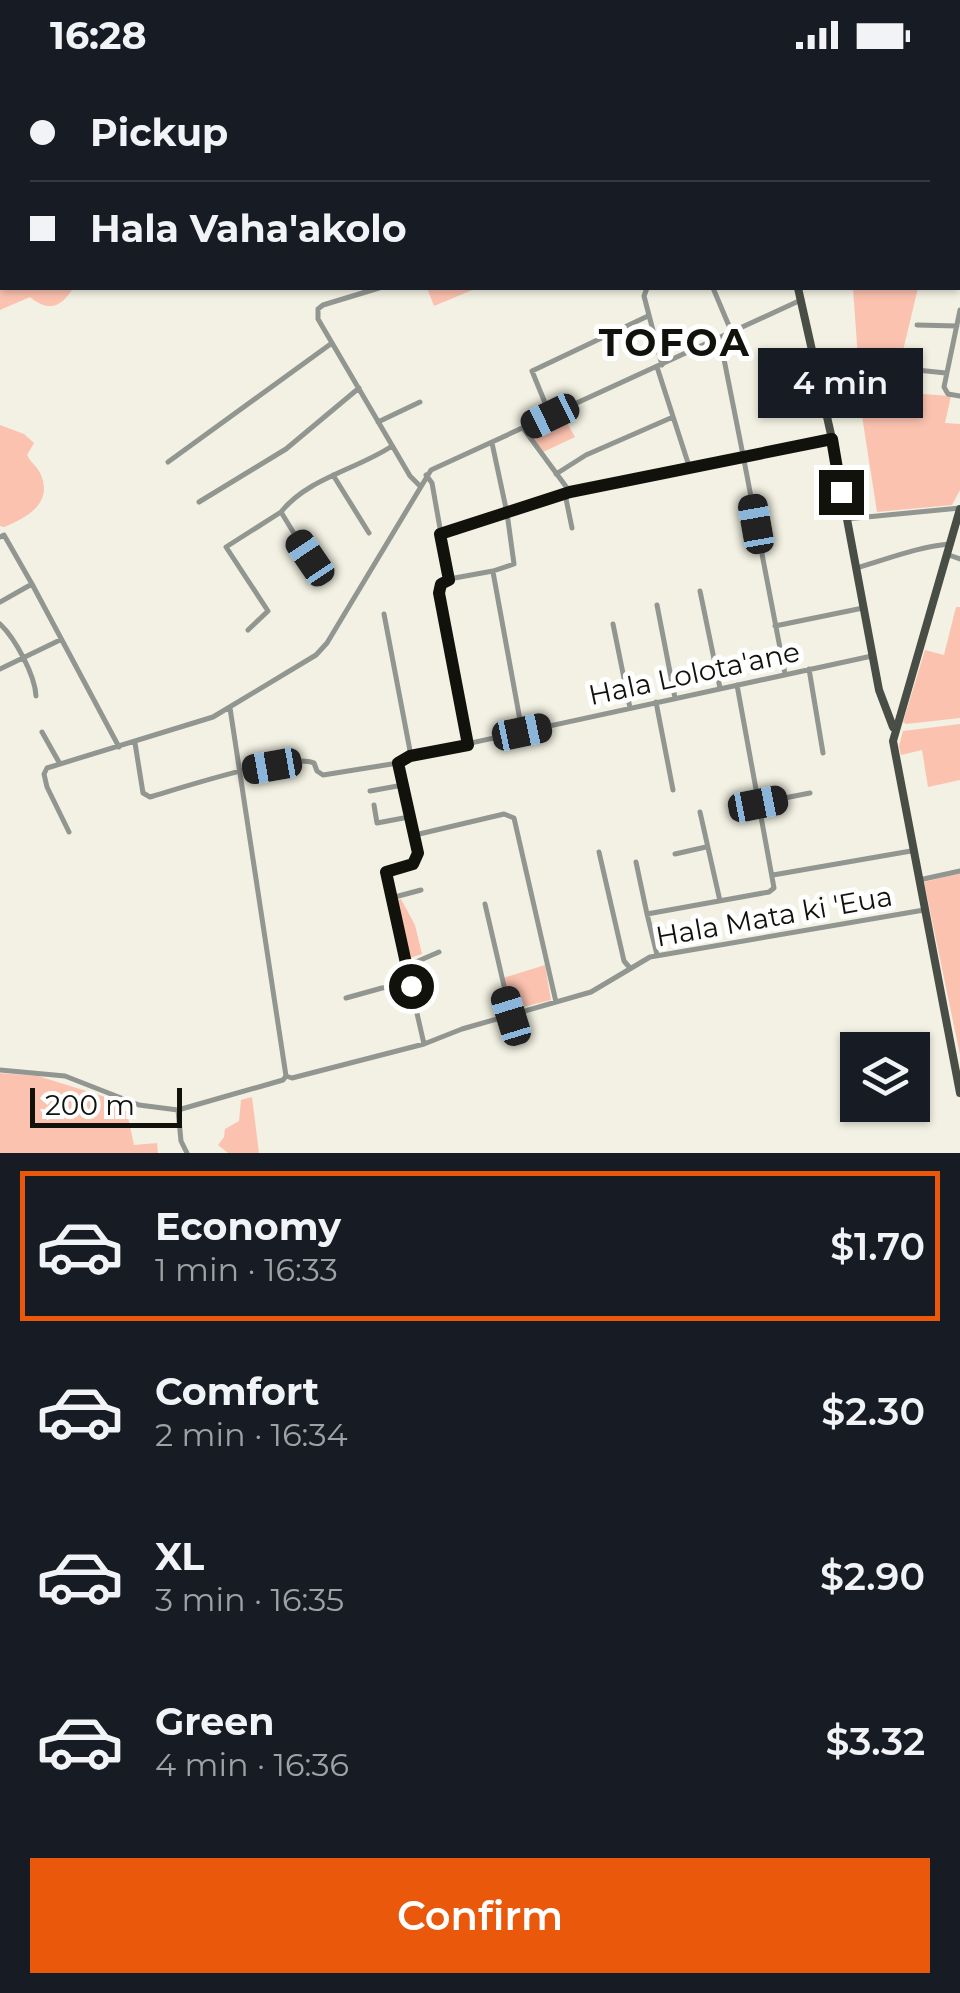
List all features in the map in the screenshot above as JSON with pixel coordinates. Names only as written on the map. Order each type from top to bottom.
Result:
[{"type":"main road","points":[[798,290],[832,439],[882,700],[894,729]]},
{"type":"main road","points":[[960,508],[894,729],[894,756],[911,851],[960,1093]]},
{"type":"main road","points":[[882,700],[899,712]]},
{"type":"street","points":[[361,290],[318,310],[318,319],[410,476],[420,486]]},
{"type":"street","points":[[646,290],[644,296],[659,366],[689,466]]},
{"type":"street","points":[[714,290],[732,333]]},
{"type":"street","points":[[70,832],[47,787],[44,774],[48,768],[214,717],[316,655],[327,644],[426,475],[801,300]]},
{"type":"street","points":[[550,416],[532,371],[648,316]]},
{"type":"street","points":[[917,325],[959,318],[946,373],[946,392],[960,396]]},
{"type":"street","points":[[720,338],[784,674]]},
{"type":"street","points":[[168,462],[332,343]]},
{"type":"street","points":[[906,369],[946,373]]},
{"type":"street","points":[[199,502],[286,449],[359,388]]},
{"type":"street","points":[[378,422],[420,402]]},
{"type":"street","points":[[556,474],[586,455],[673,417]]},
{"type":"street","points":[[523,428],[568,493],[572,528]]},
{"type":"street","points":[[440,534],[568,493],[832,439]]},
{"type":"street","points":[[468,745],[439,593],[441,584],[449,580],[514,564],[508,514],[492,443]]},
{"type":"street","points":[[248,630],[268,612],[226,548],[333,474],[369,462],[392,446]]},
{"type":"street","points":[[333,474],[369,533]]},
{"type":"street","points":[[426,475],[432,483],[449,580]]},
{"type":"street","points":[[846,520],[960,508]]},
{"type":"street","points":[[282,512],[310,558]]},
{"type":"street","points":[[0,537],[4,535],[120,746]]},
{"type":"street","points":[[855,568],[916,548],[950,544]]},
{"type":"street","points":[[946,554],[960,559]]},
{"type":"street","points":[[493,572],[522,732]]},
{"type":"street","points":[[0,602],[32,584]]},
{"type":"street","points":[[700,590],[720,688]]},
{"type":"street","points":[[657,606],[675,698]]},
{"type":"street","points":[[775,626],[863,608]]},
{"type":"street","points":[[384,614],[410,756]]},
{"type":"street","points":[[0,624],[14,640],[36,683],[36,696]]},
{"type":"street","points":[[614,624],[630,708]]},
{"type":"street","points":[[0,669],[61,639]]},
{"type":"street","name":"Hala Lolota'ane","points":[[240,772],[310,760],[323,775],[398,763],[410,756],[873,656]]},
{"type":"street","points":[[809,669],[823,753]]},
{"type":"street","points":[[647,914],[774,888],[737,685]]},
{"type":"street","points":[[656,702],[673,790]]},
{"type":"street","points":[[230,708],[286,1076]]},
{"type":"street","points":[[42,732],[60,764]]},
{"type":"street","points":[[135,743],[143,794],[150,796],[240,772]]},
{"type":"street","points":[[398,763],[416,860],[386,872],[424,1044]]},
{"type":"street","points":[[370,791],[403,785]]},
{"type":"street","points":[[758,804],[810,793]]},
{"type":"street","points":[[374,805],[376,823],[409,816]]},
{"type":"street","points":[[700,812],[720,902]]},
{"type":"street","points":[[414,835],[504,814],[514,818],[556,1002]]},
{"type":"street","points":[[675,854],[707,846]]},
{"type":"street","points":[[774,875],[911,851]]},
{"type":"street","points":[[599,852],[624,961],[630,968]]},
{"type":"street","points":[[636,862],[657,955]]},
{"type":"street","points":[[918,881],[960,871]]},
{"type":"street","points":[[390,898],[421,890]]},
{"type":"street","points":[[484,904],[511,1016]]},
{"type":"street","name":"Hala Mata ki 'Eua","points":[[178,1110],[286,1076],[292,1078],[424,1044],[600,988],[657,955],[924,910]]},
{"type":"street","points":[[408,965],[438,952]]},
{"type":"street","points":[[346,998],[382,988],[411,986]]},
{"type":"street","points":[[0,1070],[65,1076],[139,1105],[178,1110],[181,1141],[187,1153]]},
{"type":"shaded area","points":[[0,290],[72,290],[54,306],[30,297],[0,310]]},
{"type":"shaded area","points":[[428,290],[472,290],[434,306]]},
{"type":"shaded area","points":[[853,290],[918,290],[893,392],[951,396],[945,423],[960,424],[960,490],[952,505],[877,512],[862,416]]},
{"type":"shaded area","points":[[561,412],[575,437],[541,453],[526,430]]},
{"type":"shaded area","points":[[0,425],[24,434],[34,443],[27,455],[44,485],[35,508],[4,527],[0,526]]},
{"type":"shaded area","points":[[956,607],[960,607],[960,718],[906,724],[903,722],[925,650],[944,655]]},
{"type":"shaded area","points":[[960,724],[960,780],[928,787],[922,750],[901,755],[903,731]]},
{"type":"shaded area","points":[[960,873],[960,1055],[924,882]]},
{"type":"shaded area","points":[[401,899],[415,925],[422,954],[410,958],[394,901]]},
{"type":"shaded area","points":[[545,965],[551,1000],[511,1010],[503,978]]},
{"type":"shaded area","points":[[0,1073],[38,1076],[125,1103],[134,1145],[157,1143],[158,1153],[0,1153]]},
{"type":"shaded area","points":[[252,1097],[259,1153],[228,1153],[218,1145],[225,1129],[239,1121],[241,1100]]},
{"type":"district","name":"TOFOA","points":[[675,342]]},
{"type":"route","points":[[411,986],[386,872],[413,864],[418,853],[398,763],[410,756],[468,745],[439,593],[441,584],[449,580],[440,534],[570,492],[832,439],[841,492]]}]
